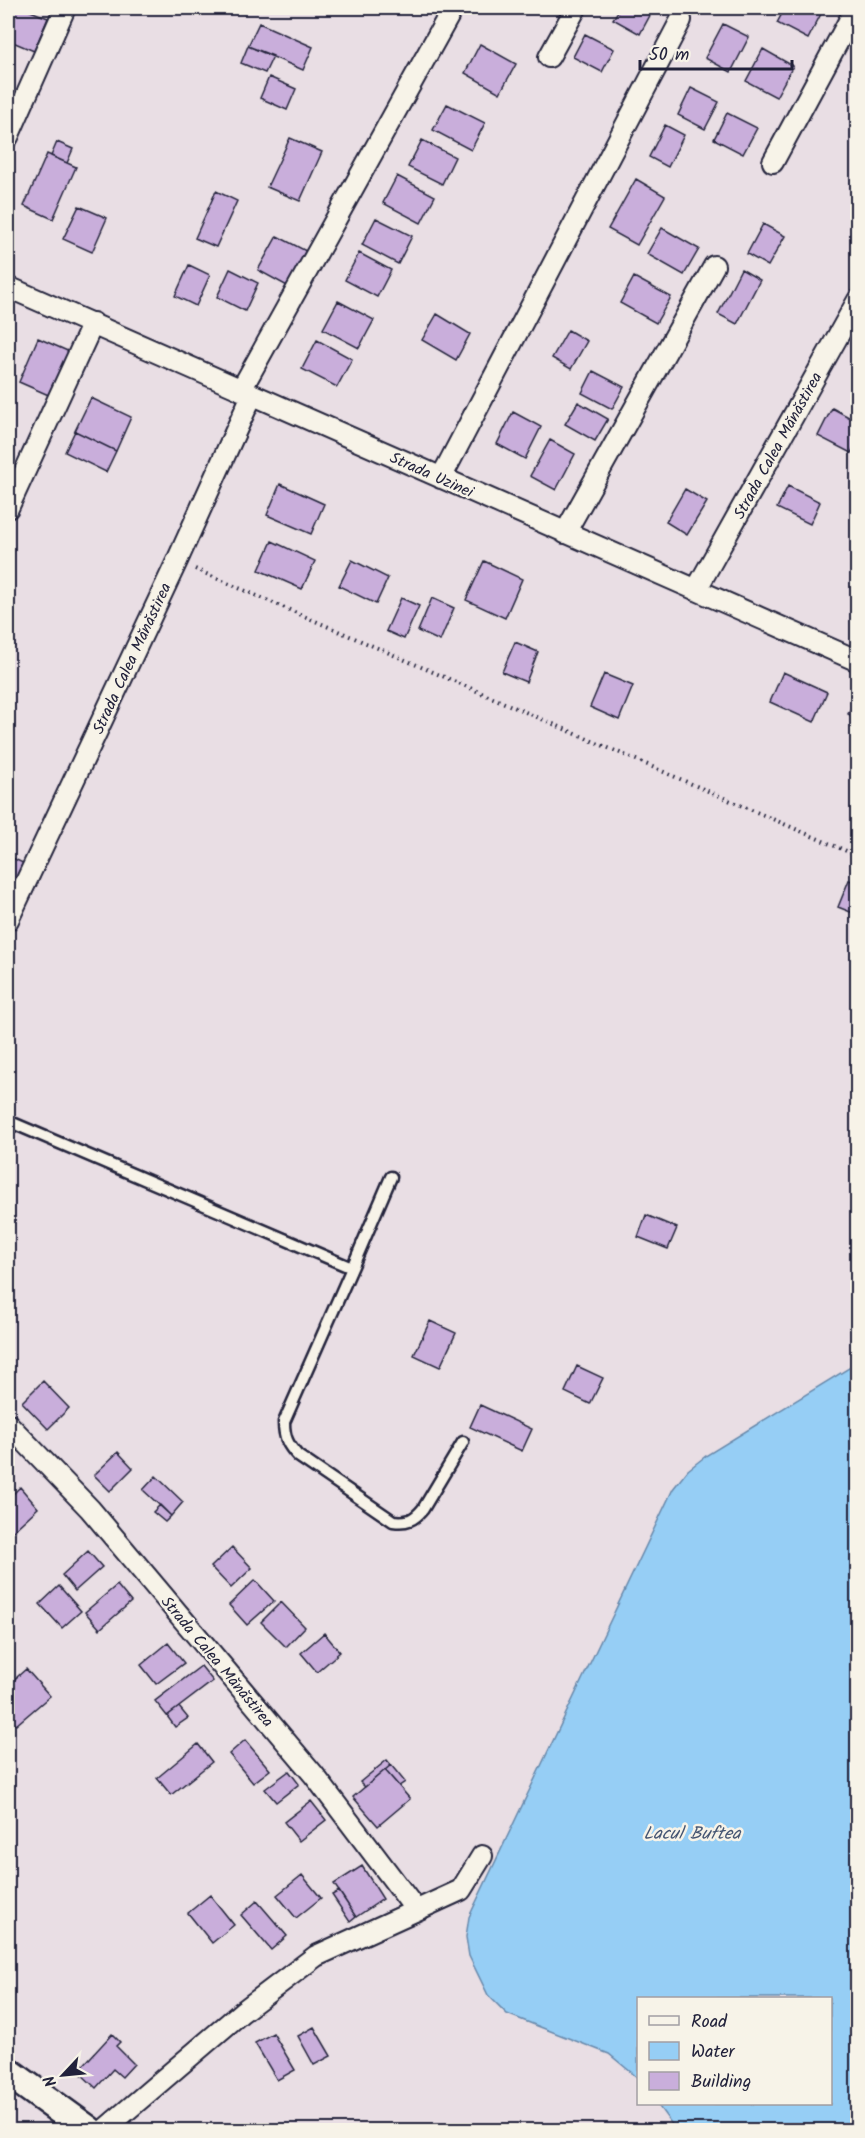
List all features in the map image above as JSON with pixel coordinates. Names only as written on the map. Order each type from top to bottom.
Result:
[{"type":"street","points":[[8,137],[64,8]]},
{"type":"street","name":"Strada Calea Mănăstirea","points":[[8,920],[177,561],[247,393],[453,8]]},
{"type":"street","points":[[549,57],[576,8]]},
{"type":"street","points":[[772,162],[856,8]]},
{"type":"street","points":[[441,478],[681,20]]},
{"type":"street","points":[[565,533],[714,266]]},
{"type":"street","name":"Strada Uzinei","points":[[8,287],[858,661]]},
{"type":"street","name":"Strada Calea Mănăstirea","points":[[696,590],[858,300]]},
{"type":"street","points":[[8,508],[93,323]]},
{"type":"street","name":"Strada Calea Mănăstirea","points":[[8,1424],[90,1509],[291,1749],[416,1910]]},
{"type":"street","points":[[104,2130],[242,2012],[316,1956],[461,1890],[482,1856]]},
{"type":"street","points":[[8,2072],[88,2130]]},
{"type":"lane","points":[[8,1121],[352,1268]]},
{"type":"lane","points":[[391,1178],[284,1422],[284,1435],[289,1446],[298,1456],[393,1521],[402,1522],[417,1517],[463,1442]]},
{"type":"path","points":[[177,561],[858,856]]},
{"type":"water","name":"Lacul Buftea","points":[[857,1363],[857,2130],[676,2130],[658,2105],[832,2105],[832,1997],[637,1997],[637,2077],[609,2054],[507,2014],[488,1995],[469,1956],[466,1937],[469,1917],[673,1489],[688,1470],[707,1455]]},
{"type":"building","points":[[8,8],[23,8],[48,18],[34,51],[8,40]]},
{"type":"building","points":[[620,8],[654,8],[640,34],[613,19]]},
{"type":"building","points":[[785,8],[824,8],[808,39],[777,23]]},
{"type":"building","points":[[259,23],[313,47],[303,70],[248,46]]},
{"type":"building","points":[[723,24],[749,37],[731,72],[705,58]]},
{"type":"building","points":[[585,34],[614,49],[602,72],[573,57]]},
{"type":"building","points":[[480,44],[516,64],[500,93],[465,73]]},
{"type":"building","points":[[248,46],[273,56],[265,73],[241,63]]},
{"type":"building","points":[[763,49],[793,66],[776,97],[746,81]]},
{"type":"building","points":[[269,77],[296,89],[287,110],[260,98]]},
{"type":"building","points":[[691,88],[719,102],[705,129],[678,115]]},
{"type":"building","points":[[447,104],[485,123],[471,150],[433,130]]},
{"type":"building","points":[[727,113],[757,128],[743,154],[714,139]]},
{"type":"building","points":[[665,125],[684,135],[668,167],[649,157]]},
{"type":"building","points":[[290,138],[322,152],[300,201],[267,187]]},
{"type":"building","points":[[422,140],[455,157],[442,184],[408,167]]},
{"type":"building","points":[[57,142],[73,149],[67,163],[51,156]]},
{"type":"building","points":[[47,154],[76,167],[53,219],[24,206]]},
{"type":"building","points":[[397,176],[435,196],[421,223],[383,203]]},
{"type":"building","points":[[636,179],[665,196],[637,245],[608,229]]},
{"type":"building","points":[[216,191],[237,201],[216,247],[195,238]]},
{"type":"building","points":[[79,206],[107,218],[92,252],[63,239]]},
{"type":"building","points":[[376,218],[412,236],[398,264],[362,245]]},
{"type":"building","points":[[763,224],[785,236],[768,266],[747,254]]},
{"type":"building","points":[[662,228],[699,249],[684,275],[647,254]]},
{"type":"building","points":[[277,236],[308,252],[289,287],[258,270]]},
{"type":"building","points":[[359,253],[391,270],[377,297],[345,280]]},
{"type":"building","points":[[189,265],[210,275],[196,306],[175,296]]},
{"type":"building","points":[[230,269],[258,283],[245,311],[217,297]]},
{"type":"building","points":[[741,269],[760,280],[737,324],[718,314]]},
{"type":"building","points":[[634,277],[671,297],[656,323],[620,303]]},
{"type":"building","points":[[338,301],[374,320],[359,348],[323,329]]},
{"type":"building","points":[[437,314],[470,334],[456,360],[422,340]]},
{"type":"building","points":[[568,330],[587,341],[571,369],[552,358]]},
{"type":"building","points":[[38,338],[72,353],[53,397],[19,382]]},
{"type":"building","points":[[317,340],[352,359],[337,387],[302,369]]},
{"type":"building","points":[[593,371],[624,387],[612,409],[582,393]]},
{"type":"building","points":[[91,398],[131,417],[116,451],[75,431]]},
{"type":"building","points":[[578,402],[608,419],[595,441],[565,424]]},
{"type":"building","points":[[832,408],[858,422],[858,440],[851,453],[818,436]]},
{"type":"building","points":[[513,412],[541,427],[525,459],[497,444]]},
{"type":"building","points":[[75,431],[116,451],[106,472],[65,452]]},
{"type":"building","points":[[550,440],[575,454],[556,490],[530,476]]},
{"type":"building","points":[[280,484],[324,504],[311,534],[267,515]]},
{"type":"building","points":[[788,486],[820,502],[810,524],[777,508]]},
{"type":"building","points":[[685,489],[707,502],[687,535],[666,522]]},
{"type":"building","points":[[272,541],[315,561],[302,589],[259,570]]},
{"type":"building","points":[[352,560],[388,578],[376,604],[339,586]]},
{"type":"building","points":[[484,561],[522,579],[505,618],[466,600]]},
{"type":"building","points":[[401,598],[419,606],[404,639],[386,631]]},
{"type":"building","points":[[432,598],[454,608],[440,641],[418,631]]},
{"type":"building","points":[[515,642],[538,652],[526,682],[502,672]]},
{"type":"building","points":[[783,672],[827,692],[814,722],[770,702]]},
{"type":"building","points":[[604,674],[633,686],[619,720],[590,707]]},
{"type":"building","points":[[858,693],[858,716],[856,718],[848,714]]},
{"type":"building","points":[[8,856],[23,863],[8,895]]},
{"type":"building","points":[[849,880],[858,883],[858,915],[838,907]]},
{"type":"building","points":[[646,1215],[677,1228],[668,1249],[638,1237]]},
{"type":"building","points":[[430,1321],[456,1333],[440,1367],[414,1355]]},
{"type":"building","points":[[577,1366],[603,1378],[590,1404],[565,1392]]},
{"type":"building","points":[[43,1381],[69,1408],[48,1429],[22,1402]]},
{"type":"building","points":[[480,1405],[532,1429],[522,1451],[470,1427]]},
{"type":"building","points":[[118,1452],[133,1468],[110,1491],[94,1475]]},
{"type":"building","points":[[156,1476],[183,1502],[171,1516],[143,1490]]},
{"type":"building","points":[[20,1487],[38,1508],[11,1533],[8,1529],[8,1499]]},
{"type":"building","points":[[160,1505],[171,1516],[165,1522],[153,1512]]},
{"type":"building","points":[[232,1547],[252,1568],[231,1588],[211,1567]]},
{"type":"building","points":[[88,1551],[102,1567],[75,1591],[62,1575]]},
{"type":"building","points":[[255,1580],[274,1601],[247,1625],[229,1605]]},
{"type":"building","points":[[117,1585],[131,1602],[100,1629],[85,1612]]},
{"type":"building","points":[[59,1586],[81,1611],[62,1628],[40,1604]]},
{"type":"building","points":[[281,1602],[305,1627],[286,1647],[261,1622]]},
{"type":"building","points":[[324,1633],[340,1652],[317,1672],[301,1653]]},
{"type":"building","points":[[168,1643],[184,1663],[156,1684],[141,1665]]},
{"type":"building","points":[[201,1666],[213,1681],[167,1716],[155,1701]]},
{"type":"building","points":[[26,1669],[50,1696],[16,1725],[8,1716],[8,1685]]},
{"type":"building","points":[[179,1707],[188,1718],[175,1727],[167,1716]]},
{"type":"building","points":[[245,1740],[270,1770],[253,1783],[229,1754]]},
{"type":"building","points":[[198,1744],[212,1762],[171,1795],[157,1778]]},
{"type":"building","points":[[387,1760],[391,1765],[365,1787],[360,1782]]},
{"type":"building","points":[[391,1765],[405,1782],[399,1786],[385,1770]]},
{"type":"building","points":[[385,1770],[410,1799],[378,1826],[353,1797]]},
{"type":"building","points":[[289,1771],[299,1784],[276,1802],[265,1789]]},
{"type":"building","points":[[311,1801],[326,1820],[299,1841],[284,1822]]},
{"type":"building","points":[[362,1866],[383,1899],[356,1917],[334,1884]]},
{"type":"building","points":[[302,1875],[321,1898],[296,1918],[277,1895]]},
{"type":"building","points":[[339,1891],[356,1917],[350,1922],[332,1895]]},
{"type":"building","points":[[210,1895],[234,1925],[212,1943],[188,1913]]},
{"type":"building","points":[[257,1901],[287,1936],[271,1950],[241,1915]]},
{"type":"building","points":[[314,2027],[331,2056],[314,2065],[298,2036]]},
{"type":"building","points":[[273,2033],[295,2070],[277,2080],[255,2043]]},
{"type":"building","points":[[112,2034],[120,2042],[116,2046],[134,2064],[122,2077],[113,2069],[96,2088],[78,2071]]}]
